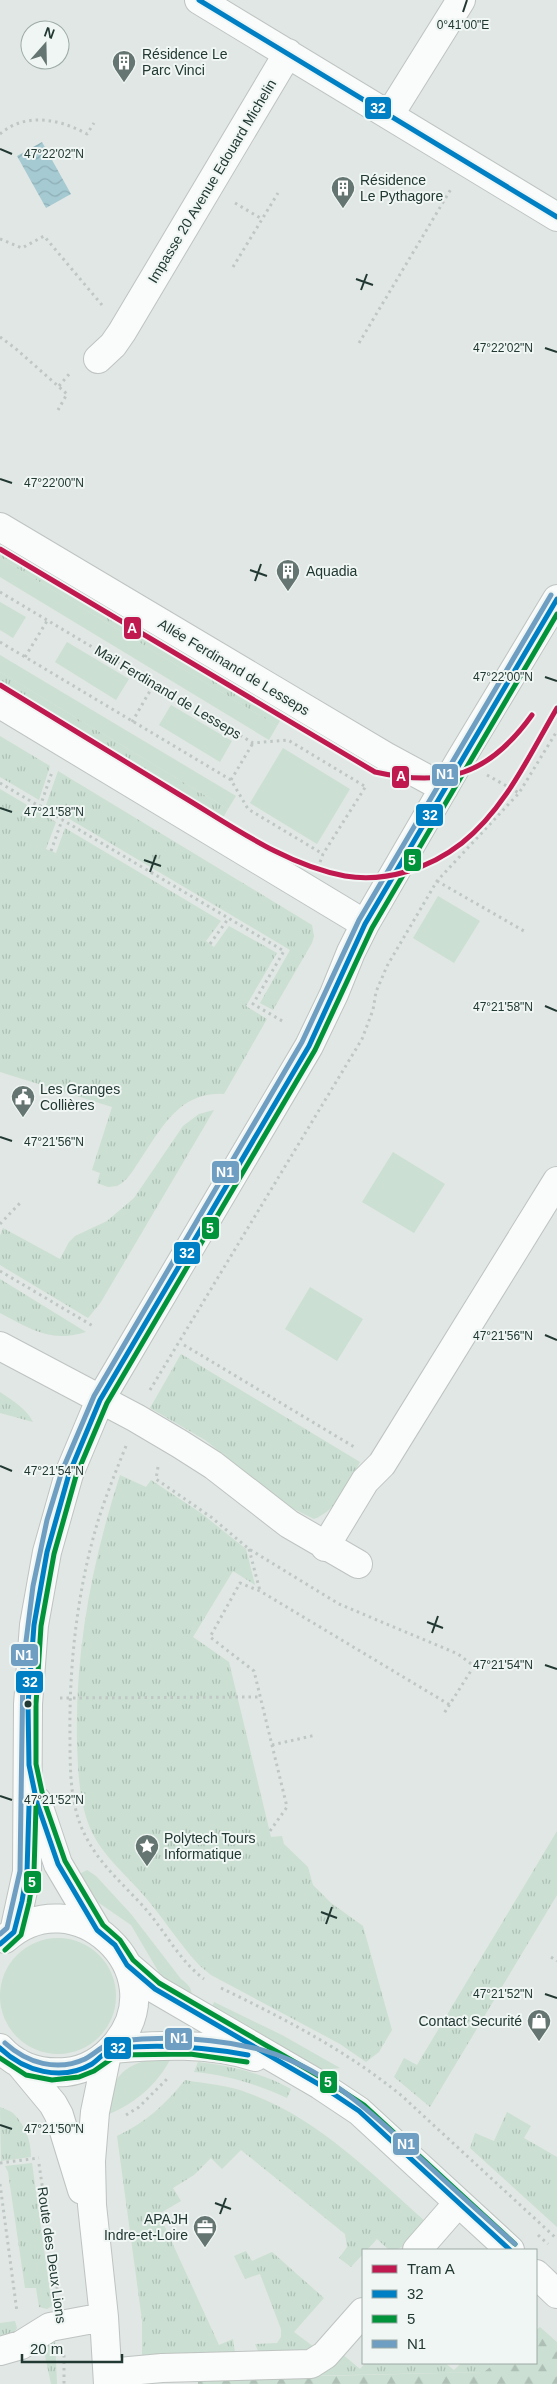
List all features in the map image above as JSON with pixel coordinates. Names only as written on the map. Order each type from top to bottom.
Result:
[{"type":"street","points":[[199,0],[390,114],[557,217]]},
{"type":"street","points":[[390,114],[461,0]]},
{"type":"street","name":"Impasse 20 Avenue Edouard Michelin","points":[[98,359],[113,345],[136,308],[288,53]]},
{"type":"street","name":"Allée Ferdinand de Lesseps","points":[[0,527],[377,751],[444,788]]},
{"type":"street","points":[[6,1936],[27,1872],[30,1666],[40,1588],[54,1522],[66,1485],[100,1400],[309,1046],[330,1003],[351,952],[366,924],[444,788],[557,599]]},
{"type":"street","points":[[0,704],[366,924]]},
{"type":"street","points":[[325,1546],[365,1481],[382,1464],[557,1181]]},
{"type":"street","points":[[0,1346],[136,1418],[213,1465],[264,1506],[325,1546],[358,1564]]},
{"type":"street","points":[[29,1765],[37,1803],[58,1864],[97,1930]]},
{"type":"street","points":[[6,1936],[30,1923],[53,1919],[76,1921],[97,1930],[115,1945],[127,1965],[134,1990],[131,2016],[127,2028],[110,2052],[97,2062],[73,2071],[39,2071],[9,2055]]},
{"type":"street","points":[[127,1965],[162,1993],[333,2093],[359,2111],[509,2249]]},
{"type":"street","points":[[110,2052],[161,2045],[227,2050],[294,2070]]},
{"type":"street","points":[[110,2052],[95,2112],[91,2161],[96,2255],[104,2317],[108,2378],[162,2368],[312,2364],[326,2355],[362,2313]]},
{"type":"street","points":[[9,2055],[53,2104],[59,2115],[78,2172],[96,2255]]},
{"type":"street","points":[[418,2249],[458,2203]]},
{"type":"street","points":[[537,2275],[557,2294]]},
{"type":"street","points":[[11,2348],[40,2332],[62,2324],[104,2317]]},
{"type":"path","points":[[0,134],[17,124],[44,120],[71,125],[86,134],[94,123]]},
{"type":"path","points":[[359,343],[451,190]]},
{"type":"path","points":[[233,267],[278,193]]},
{"type":"path","points":[[231,201],[262,219]]},
{"type":"path","points":[[0,239],[22,248],[44,236],[104,306]]},
{"type":"path","points":[[0,337],[22,353],[68,394],[58,410]]},
{"type":"path","name":"Mail Ferdinand de Lesseps","points":[[0,592],[253,743],[288,740],[366,787]]},
{"type":"path","points":[[25,657],[47,620]]},
{"type":"path","points":[[0,642],[231,780],[248,809],[323,854],[370,780]]},
{"type":"path","points":[[132,722],[154,684]]},
{"type":"path","points":[[207,1981],[184,1960],[148,1912],[101,1860],[86,1837],[74,1800],[70,1773],[70,1699],[77,1625],[84,1580],[94,1536],[108,1490],[136,1418],[150,1391],[362,1039],[373,1010],[376,992],[387,966],[437,881],[519,793],[557,731]]},
{"type":"path","points":[[231,780],[253,743]]},
{"type":"path","points":[[40,807],[53,771]]},
{"type":"path","points":[[483,773],[519,793]]},
{"type":"path","points":[[0,783],[284,951],[253,1004],[284,1022]]},
{"type":"path","points":[[51,851],[62,820]]},
{"type":"path","points":[[437,881],[524,931]]},
{"type":"path","points":[[210,944],[228,919]]},
{"type":"path","points":[[0,1224],[20,1203]]},
{"type":"path","points":[[0,1271],[93,1326]]},
{"type":"path","points":[[184,1345],[382,1464]]},
{"type":"path","points":[[249,1549],[260,1591]]},
{"type":"path","points":[[270,1831],[287,1807],[254,1671],[210,1637],[240,1583],[260,1591],[450,1705]]},
{"type":"path","points":[[443,1715],[474,1666]]},
{"type":"path","points":[[60,1698],[260,1697]]},
{"type":"path","points":[[272,1745],[316,1735]]},
{"type":"path","points":[[550,1957],[557,1961]]},
{"type":"path","name":"Route des Deux Lions","points":[[38,2151],[62,2324],[64,2384]]},
{"type":"path","points":[[0,2162],[44,2158]]},
{"type":"path","points":[[0,2184],[11,2348]]},
{"type":"green space","points":[[0,541],[285,712],[277,726],[0,558]]},
{"type":"green space","points":[[0,558],[277,726],[269,740],[0,577]]},
{"type":"green space","points":[[0,602],[26,617],[13,638],[0,630]]},
{"type":"green space","points":[[67,642],[129,679],[116,700],[55,662]]},
{"type":"green space","points":[[0,655],[236,796],[228,809],[0,672]]},
{"type":"green space","points":[[0,672],[228,809],[219,825],[0,693]]},
{"type":"green space","points":[[171,705],[232,741],[220,762],[159,725]]},
{"type":"green space","points":[[0,736],[50,766],[39,800],[0,777]]},
{"type":"green space","points":[[283,748],[350,789],[317,844],[250,803]]},
{"type":"green space","points":[[58,771],[312,925],[314,936],[312,943],[273,1010],[260,1003],[290,950],[46,805]]},
{"type":"green space","points":[[0,789],[56,822],[46,849],[56,853],[65,828],[221,921],[206,941],[214,947],[229,926],[277,953],[246,1006],[267,1019],[224,1094],[208,1095],[194,1099],[182,1106],[163,1126],[129,1176],[117,1186],[108,1187],[97,1183],[100,1173],[92,1170],[112,1107],[0,1072]]},
{"type":"green space","points":[[438,896],[480,921],[454,963],[413,938]]},
{"type":"green space","points":[[214,1110],[101,1302],[88,1318],[0,1265],[0,1236],[3,1228],[60,1259],[69,1242],[75,1236],[107,1221],[134,1198],[183,1126],[199,1114]]},
{"type":"green space","points":[[393,1152],[445,1184],[414,1233],[362,1202]]},
{"type":"green space","points":[[0,1279],[86,1332],[62,1336],[41,1333],[0,1313]]},
{"type":"green space","points":[[310,1287],[363,1319],[337,1361],[285,1329]]},
{"type":"green space","points":[[181,1354],[360,1462],[342,1495],[330,1509],[314,1519],[290,1507],[205,1440],[150,1408]]},
{"type":"green space","points":[[0,1392],[23,1409],[33,1422],[0,1413]]},
{"type":"green space","points":[[120,1475],[146,1487],[151,1480],[201,1513],[246,1549],[255,1585],[233,1571],[193,1637],[229,1662],[271,1837],[282,1836],[284,1844],[308,1867],[313,1885],[331,1903],[363,1926],[392,2030],[379,2052],[366,2062],[340,2044],[211,1975],[200,1966],[146,1898],[101,1848],[90,1828],[83,1807],[79,1775],[77,1708],[79,1674],[82,1640],[94,1573],[101,1540]]},
{"type":"green space","points":[[557,1831],[557,1895],[430,2107],[394,2077],[404,2058],[417,2065]]},
{"type":"green space","points":[[87,1870],[96,1876],[131,1914],[181,1979],[189,1986],[192,1994],[190,2001],[171,1987],[161,1976],[131,1925],[99,1903],[76,1876]]},
{"type":"green space","points":[[58,1938],[80,1943],[99,1955],[111,1974],[116,1996],[111,2018],[99,2037],[80,2049],[58,2054],[36,2049],[17,2037],[5,2018],[0,1996],[5,1974],[17,1955],[36,1943]]},
{"type":"green space","points":[[214,2002],[282,2035],[340,2068],[324,2070],[211,2011]]},
{"type":"green space","points":[[158,2058],[171,2058],[159,2077],[134,2101],[103,2116],[110,2093],[119,2076],[134,2065]]},
{"type":"green space","points":[[198,2062],[246,2071],[291,2089],[287,2098],[242,2081],[219,2075],[194,2072]]},
{"type":"green space","points":[[185,2080],[241,2090],[274,2104],[321,2132],[343,2149],[426,2222],[404,2246],[397,2249],[388,2249],[377,2239],[368,2249],[362,2249],[362,2255],[351,2267],[339,2258],[347,2247],[345,2234],[241,2150],[222,2169],[211,2158],[194,2175],[173,2188],[181,2201],[159,2214],[219,2345],[233,2339],[235,2352],[142,2355],[142,2320],[117,2136],[137,2125],[170,2097]]},
{"type":"green space","points":[[0,2107],[13,2113],[21,2123],[29,2139],[31,2157],[1,2161]]},
{"type":"green space","points":[[507,2112],[531,2126],[524,2138],[557,2157],[557,2227],[470,2148],[475,2133],[494,2141]]},
{"type":"green space","points":[[32,2163],[52,2306],[47,2309],[39,2307],[36,2288],[25,2288],[8,2172],[5,2166]]},
{"type":"green space","points":[[246,2251],[252,2261],[272,2252],[324,2298],[294,2332],[314,2347],[310,2350],[259,2353],[255,2344],[277,2343],[281,2337],[281,2329],[260,2274],[245,2279],[234,2256]]},
{"type":"green space","points":[[15,2321],[17,2328],[12,2336],[0,2340],[0,2323]]},
{"type":"green space","points":[[540,2327],[557,2342],[557,2384],[198,2384],[198,2379],[484,2372],[494,2364],[537,2364],[537,2329]]},
{"type":"green space","points":[[55,2338],[57,2384],[51,2384],[45,2356],[48,2343]]},
{"type":"green space","points":[[341,2353],[360,2369],[364,2364],[446,2364],[454,2370],[460,2364],[494,2364],[484,2372],[256,2377]]},
{"type":"water","points":[[42,142],[71,194],[46,208],[17,156]]},
{"type":"tram line","name":"A","points":[[0,549],[375,772],[400,777],[423,778],[445,777],[464,772],[482,764],[499,751],[516,735],[532,715]]},
{"type":"tram line","name":"A","points":[[0,685],[280,854],[323,871],[360,878],[392,875],[422,866],[436,860],[462,843],[491,814],[516,780],[557,708]]},
{"type":"transit line","name":"32","points":[[199,0],[557,217]]},
{"type":"transit line","name":"N1","points":[[0,1934],[7,1928],[20,1871],[23,1665],[33,1586],[47,1520],[62,1471],[94,1396],[302,1042],[359,920],[551,595]]},
{"type":"transit line","name":"32","points":[[509,2249],[359,2111],[320,2085],[155,1989],[127,1965],[115,1945],[97,1930],[58,1864],[37,1803],[29,1765],[28,1704],[34,1625],[47,1552],[69,1474],[100,1400],[309,1046],[365,924],[557,599]]},
{"type":"transit line","name":"5","points":[[515,2244],[364,2105],[324,2079],[159,1983],[133,1960],[120,1940],[103,1925],[65,1861],[44,1801],[36,1764],[36,1704],[41,1626],[54,1554],[76,1476],[107,1403],[315,1050],[372,928],[557,614]]},
{"type":"transit line","name":"32","points":[[0,1944],[14,1932],[22,1901],[27,1872],[29,1806]]},
{"type":"transit line","name":"5","points":[[5,1950],[21,1935],[29,1903],[34,1872],[36,1806]]},
{"type":"transit line","name":"N1","points":[[5,2043],[23,2056],[53,2065],[74,2063],[89,2057],[113,2042],[135,2039],[186,2039],[221,2042],[254,2048],[280,2056],[327,2080],[350,2096],[392,2131],[515,2244]]},
{"type":"transit line","name":"32","points":[[0,2048],[20,2063],[31,2068],[56,2073],[80,2069],[92,2064],[107,2052],[118,2048],[150,2046],[183,2047],[248,2055]]},
{"type":"transit line","name":"5","points":[[0,2058],[26,2075],[52,2080],[79,2077],[94,2071],[117,2055],[190,2054],[247,2062]]},
{"type":"place","name":"Résidence Le Parc Vinci","points":[[124,83]]},
{"type":"place","name":"Résidence Le Pythagore","points":[[343,209]]},
{"type":"place","name":"Aquadia","points":[[288,592]]},
{"type":"place","name":"Les Granges Collières","points":[[23,1118]]},
{"type":"place","name":"Polytech Tours Informatique","points":[[147,1867]]},
{"type":"place","name":"Contact Securité","points":[[539,2042]]},
{"type":"place","name":"APAJH Indre-et-Loire","points":[[205,2248]]}]
